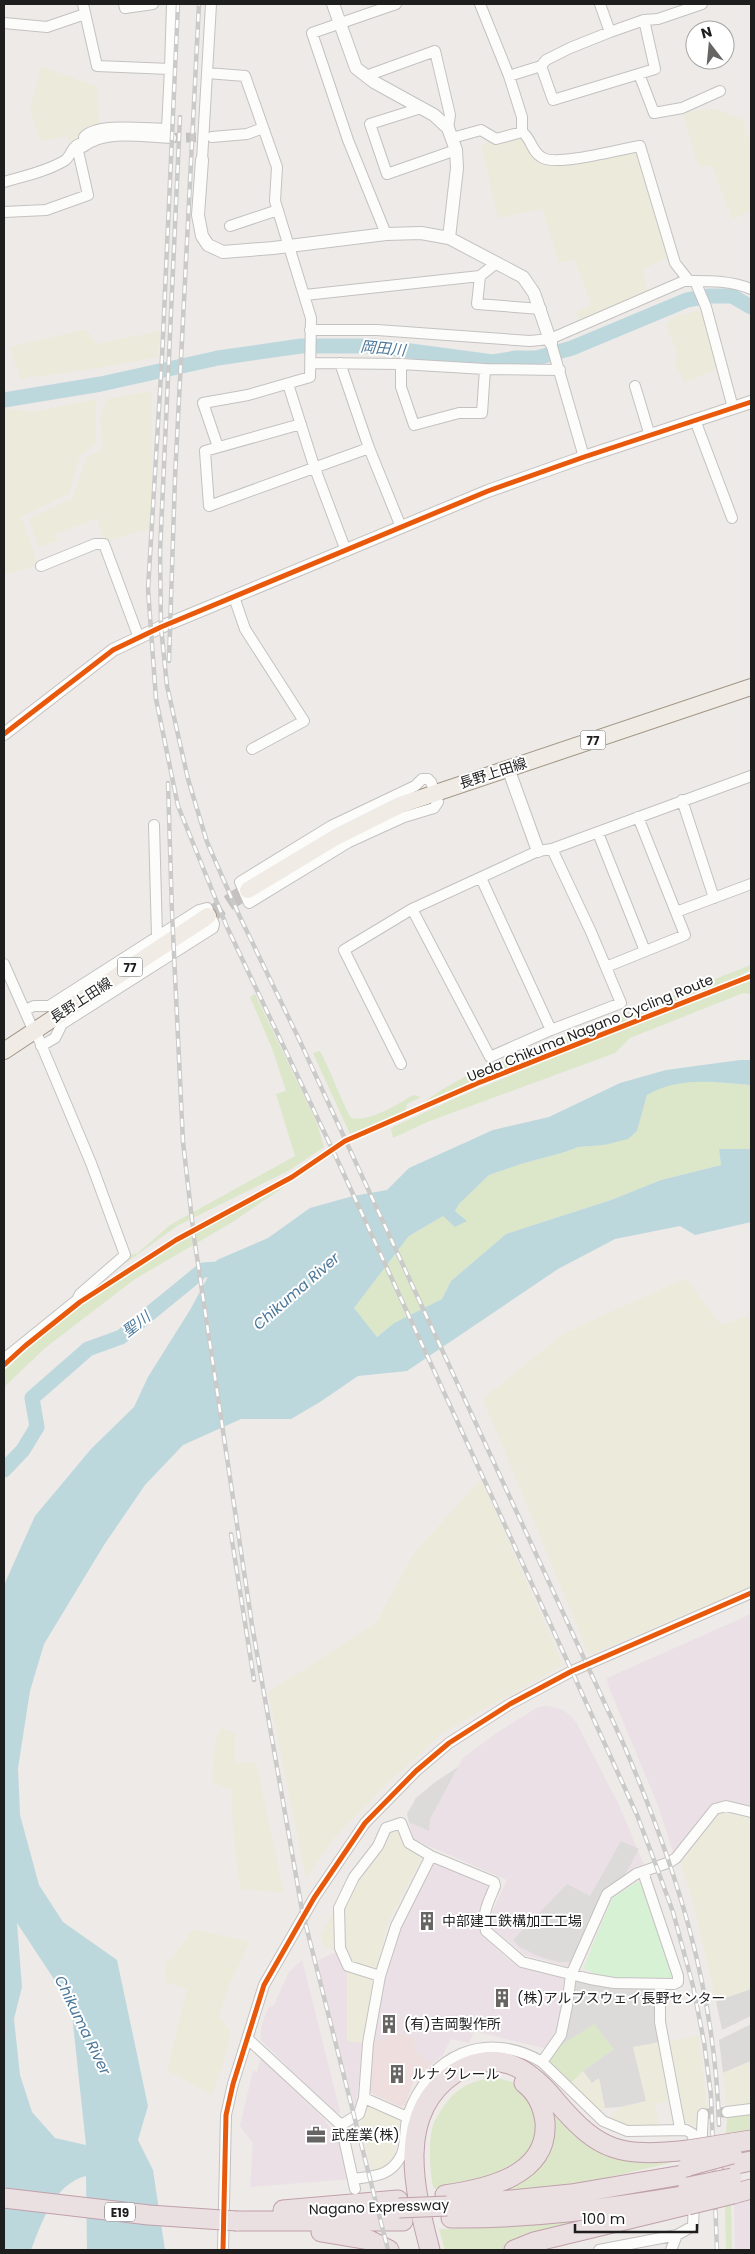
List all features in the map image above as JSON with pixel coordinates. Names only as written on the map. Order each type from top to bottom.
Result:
[{"type":"highway","points":[[430,2250],[414,2181],[413,2153],[417,2126],[426,2104],[441,2084],[470,2065],[500,2062],[528,2073],[544,2087],[580,2128],[596,2140],[614,2149],[644,2154],[689,2178]]},
{"type":"highway","points":[[439,2250],[422,2178],[423,2139],[429,2118],[448,2089],[467,2076],[494,2071],[512,2075],[520,2080],[537,2097],[544,2120],[543,2140],[533,2159],[517,2174],[448,2206]]},
{"type":"highway","points":[[737,2174],[751,2140]]},
{"type":"highway","points":[[737,2174],[751,2149]]},
{"type":"highway","name":"Nagano Expressway","points":[[737,2174],[751,2161]]},
{"type":"highway","points":[[514,2250],[689,2178],[737,2174]]},
{"type":"highway","name":"Nagano Expressway","points":[[4,2198],[101,2210],[237,2218],[448,2206],[571,2194],[689,2178],[751,2174]]},
{"type":"highway","name":"Nagano Expressway","points":[[448,2206],[585,2205],[689,2178]]},
{"type":"highway","name":"Nagano Expressway","points":[[4,2185],[138,2202],[237,2218],[283,2210],[400,2210]]},
{"type":"highway","points":[[237,2218],[354,2236],[369,2240],[388,2250]]},
{"type":"main road","name":"長野上田線","points":[[248,890],[336,836],[384,812],[435,792],[751,687]]},
{"type":"main road","name":"長野上田線","points":[[4,1051],[208,916]]},
{"type":"street","points":[[124,4],[125,8],[153,4]]},
{"type":"street","points":[[4,212],[46,210],[88,195],[82,148],[84,137],[88,132],[104,128],[167,129],[172,4]]},
{"type":"street","points":[[211,4],[198,215],[202,236],[208,245],[223,252],[386,234],[421,233],[449,238],[495,264],[523,277],[534,293],[540,309],[559,367],[584,457]]},
{"type":"street","points":[[333,4],[356,68],[366,76],[434,115],[452,139]]},
{"type":"street","points":[[386,234],[348,140],[312,33],[396,4]]},
{"type":"street","points":[[480,4],[509,76],[522,117],[522,132]]},
{"type":"street","points":[[600,4],[610,32]]},
{"type":"street","points":[[509,76],[541,66],[546,60],[570,48],[610,32],[644,20],[658,19],[702,4]]},
{"type":"street","points":[[4,23],[47,27],[84,9],[97,66],[170,69]]},
{"type":"street","points":[[541,66],[553,100],[655,69],[644,20]]},
{"type":"street","points":[[366,76],[435,51],[450,115],[456,192],[449,238]]},
{"type":"street","points":[[207,73],[245,76],[277,167],[275,200],[305,295],[310,318],[310,377],[248,395],[204,403],[218,447]]},
{"type":"street","points":[[639,74],[654,113],[682,108],[720,91]]},
{"type":"street","points":[[421,108],[370,124],[387,174],[452,139],[481,130],[496,139],[522,132]]},
{"type":"street","points":[[212,137],[248,134],[263,128]]},
{"type":"street","points":[[522,132],[529,137],[534,151],[544,159],[564,160],[640,146],[675,263],[692,281],[706,308],[733,408]]},
{"type":"street","points":[[82,148],[90,140],[110,136],[171,138]]},
{"type":"street","points":[[4,182],[42,171],[66,160],[74,146],[79,144],[82,148]]},
{"type":"street","points":[[230,226],[278,210]]},
{"type":"street","points":[[305,295],[480,276],[495,264]]},
{"type":"street","points":[[480,276],[477,304],[540,309]]},
{"type":"street","points":[[310,332],[377,330],[550,341],[684,281],[705,280],[751,289]]},
{"type":"street","points":[[311,361],[401,364],[485,370],[559,367]]},
{"type":"street","points":[[340,363],[369,448],[401,527]]},
{"type":"street","points":[[401,364],[402,387],[414,425],[459,414],[482,413],[485,370]]},
{"type":"street","points":[[288,384],[314,466],[346,551]]},
{"type":"street","points":[[635,386],[650,436]]},
{"type":"street","points":[[4,731],[113,650],[139,638],[479,495],[584,457],[751,402]]},
{"type":"street","points":[[696,420],[732,518]]},
{"type":"street","points":[[301,424],[204,451],[209,506],[314,466],[369,448]]},
{"type":"street","points":[[41,566],[95,544],[104,544],[139,638]]},
{"type":"street","points":[[234,597],[246,629],[304,721],[252,749]]},
{"type":"street","points":[[508,768],[538,851]]},
{"type":"street","points":[[401,1064],[344,950],[412,909],[538,851],[552,849],[598,833],[682,800],[751,776]]},
{"type":"street","points":[[422,779],[431,781],[435,792],[438,802],[434,808],[404,817],[349,842],[249,903],[240,882],[305,842],[359,812],[415,786],[422,779]]},
{"type":"street","points":[[682,800],[714,898]]},
{"type":"street","points":[[606,967],[685,936],[638,817]]},
{"type":"street","points":[[154,825],[157,937]]},
{"type":"street","points":[[598,833],[645,951]]},
{"type":"street","points":[[412,909],[490,1057],[551,1030],[621,1003],[552,849]]},
{"type":"street","points":[[481,878],[551,1030]]},
{"type":"street","points":[[676,912],[751,884]]},
{"type":"street","points":[[25,1010],[34,1006],[49,1006],[204,907],[207,908],[214,924],[204,934],[62,1024],[55,1038],[41,1046]]},
{"type":"street","points":[[4,964],[35,1030],[91,1163],[125,1255],[80,1294],[77,1300],[4,1359]]},
{"type":"street","points":[[223,2250],[226,2116],[233,2084],[264,1985],[314,1898],[365,1823],[416,1771],[449,1744],[528,1694],[572,1671],[751,1592]]},
{"type":"street","points":[[542,2062],[561,2035],[568,2006],[572,1975],[607,1894],[636,1874],[676,1858],[715,1808],[726,1806],[751,1812]]},
{"type":"street","points":[[380,1976],[348,1966],[340,1948],[339,1908],[354,1877],[378,1846],[386,1828],[401,1823],[409,1843],[431,1856],[494,1882],[495,1886],[485,1911],[484,1924],[490,1936],[522,1962],[572,1975],[614,1983],[674,1984],[678,1979],[645,1878],[645,1872]]},
{"type":"street","points":[[341,2125],[359,2114],[364,2098],[368,2043],[380,1976],[396,1926],[431,1856]]},
{"type":"street","points":[[660,1984],[660,2022],[680,2128]]},
{"type":"street","points":[[248,2039],[341,2125],[354,2184],[386,2174],[402,2156],[407,2117],[418,2090],[425,2080],[445,2063],[468,2052],[483,2048],[499,2047],[516,2050],[542,2062],[603,2121],[627,2130],[651,2131],[680,2128],[693,2134],[689,2178],[693,2226],[677,2235],[599,2250]]},
{"type":"street","points":[[364,2098],[407,2117]]},
{"type":"street","points":[[727,2112],[751,2109]]},
{"type":"street","points":[[689,2178],[700,2164],[703,2114]]},
{"type":"street","points":[[671,2250],[677,2235]]},
{"type":"shaded area","points":[[41,67],[97,86],[99,123],[85,129],[71,143],[67,136],[41,142],[30,110]]},
{"type":"shaded area","points":[[716,109],[743,120],[751,148],[751,211],[732,219],[712,166],[698,167],[683,112]]},
{"type":"shaded area","points":[[520,137],[545,164],[638,148],[670,256],[642,270],[648,292],[580,321],[575,312],[592,305],[574,259],[559,263],[542,209],[498,218],[481,144]]},
{"type":"shaded area","points":[[698,311],[706,312],[719,369],[684,382],[674,362],[677,354],[666,324],[676,316]]},
{"type":"shaded area","points":[[86,329],[96,344],[160,331],[158,357],[105,367],[20,379],[10,347]]},
{"type":"shaded area","points":[[152,391],[151,528],[105,542],[97,518],[56,534],[57,541],[39,547],[29,521],[31,517],[72,499],[87,457],[103,449],[100,417],[107,399]]},
{"type":"shaded area","points":[[96,399],[96,444],[81,454],[69,494],[21,517],[38,564],[10,574],[4,573],[4,408],[33,412]]},
{"type":"shaded area","points":[[686,1278],[721,1325],[751,1315],[751,1587],[589,1655],[483,1399],[564,1333]]},
{"type":"shaded area","points":[[481,1479],[563,1665],[442,1733],[387,1784],[334,1838],[306,1878],[268,1692],[375,1624],[414,1553]]},
{"type":"shaded area","points":[[751,1614],[751,1808],[720,1804],[674,1855],[659,1808],[608,1685],[607,1678]]},
{"type":"shaded area","points":[[547,1706],[564,1710],[576,1722],[620,1807],[645,1868],[604,1893],[572,1968],[525,1955],[495,1930],[492,1926],[491,1914],[507,1880],[413,1839],[407,1814],[416,1798],[458,1767],[463,1758],[498,1732],[538,1707]]},
{"type":"shaded area","points":[[221,1728],[235,1733],[235,1763],[256,1762],[284,1893],[240,1889],[233,1830],[232,1790],[212,1782],[215,1743]]},
{"type":"shaded area","points":[[458,1767],[430,1819],[429,1831],[409,1822],[407,1814],[416,1798]]},
{"type":"shaded area","points":[[717,1812],[751,1817],[751,1989],[716,2001],[692,1899],[681,1864],[691,1845]]},
{"type":"shaded area","points":[[400,1827],[423,1856],[390,1919],[376,1972],[348,1961],[343,1949],[341,1909],[388,1830]]},
{"type":"shaded area","points":[[621,1841],[639,1849],[622,1880],[604,1893],[574,1962],[559,1962],[540,1957],[520,1947],[513,1940],[567,1884],[590,1896]]},
{"type":"shaded area","points":[[434,1861],[487,1885],[488,1889],[474,1922],[485,1938],[509,1960],[519,1967],[566,1977],[558,2034],[547,2049],[474,2031],[469,2043],[451,2039],[442,2056],[432,2064],[413,2050],[416,2038],[389,2030],[387,2041],[372,2040],[387,1960],[408,1906]]},
{"type":"shaded area","points":[[336,1907],[336,1944],[333,1950],[324,1946],[320,1937]]},
{"type":"shaded area","points":[[193,1929],[250,1942],[229,1985],[219,2017],[231,2032],[224,2062],[212,2095],[167,2070],[187,1989],[165,1982],[166,1962],[174,1956]]},
{"type":"shaded area","points":[[338,1951],[347,1972],[347,2040],[362,2043],[356,2113],[317,1961]]},
{"type":"shaded area","points":[[302,1960],[340,2112],[335,2115],[261,2040],[261,2027],[268,2008],[274,2005],[289,1972]]},
{"type":"shaded area","points":[[347,1972],[371,1977],[374,1984],[362,2043],[347,2041]]},
{"type":"shaded area","points":[[578,1979],[658,1989],[660,2042],[633,2047],[646,2101],[620,2107],[605,2108],[599,2078],[592,2083],[583,2071],[614,2049],[594,2024],[563,2044],[561,2041],[574,1982]]},
{"type":"shaded area","points":[[751,1989],[751,2016],[722,2030],[716,2001]]},
{"type":"shaded area","points":[[751,2024],[751,2061],[723,2073],[719,2040]]},
{"type":"shaded area","points":[[389,2030],[416,2038],[413,2050],[432,2064],[413,2083],[405,2105],[401,2107],[369,2092],[372,2040]]},
{"type":"shaded area","points":[[699,2035],[707,2109],[695,2113],[698,2127],[682,2121],[668,2042]]},
{"type":"shaded area","points":[[660,2042],[671,2101],[655,2104],[659,2127],[625,2126],[612,2121],[610,2117],[612,2112],[620,2110],[620,2107],[646,2101],[633,2047]]},
{"type":"shaded area","points":[[261,2058],[323,2118],[343,2146],[349,2179],[250,2187],[253,2143],[240,2126],[253,2071],[257,2072]]},
{"type":"shaded area","points":[[751,2061],[751,2105],[727,2107],[723,2073]]},
{"type":"shaded area","points":[[583,2071],[592,2082],[599,2078],[605,2108],[602,2111],[598,2112],[570,2084]]},
{"type":"shaded area","points":[[368,2105],[401,2119],[395,2155],[384,2167],[372,2171],[360,2123]]},
{"type":"shaded area","points":[[751,2197],[751,2250],[735,2250],[734,2202]]},
{"type":"green space","points":[[751,965],[751,969],[742,975],[424,1102],[470,1074]]},
{"type":"green space","points":[[751,980],[751,994],[743,993],[630,1038],[615,1053],[427,1122],[393,1138],[391,1128],[456,1098],[613,1033]]},
{"type":"green space","points":[[255,994],[317,1123],[324,1147],[288,1171],[177,1226],[85,1292],[128,1256],[138,1253],[170,1225],[295,1156],[276,1094],[286,1091],[272,1048],[250,997]]},
{"type":"green space","points":[[320,1051],[351,1118],[358,1119],[374,1115],[391,1108],[413,1095],[421,1097],[407,1104],[406,1111],[350,1134],[313,1053]]},
{"type":"green space","points":[[694,1080],[751,1085],[751,1149],[719,1149],[721,1165],[661,1180],[611,1200],[506,1234],[451,1281],[442,1299],[394,1323],[376,1337],[354,1308],[409,1236],[443,1216],[467,1221],[455,1211],[459,1204],[489,1175],[578,1147],[604,1145],[637,1131],[647,1095],[662,1086]]},
{"type":"green space","points":[[332,1158],[300,1176],[231,1223],[135,1279],[45,1348],[4,1387],[4,1370],[41,1337],[119,1279],[160,1253]]},
{"type":"green space","points":[[640,1882],[649,1900],[674,1976],[671,1981],[595,1977],[591,1971],[583,1969],[612,1898]]},
{"type":"green space","points":[[594,2023],[614,2049],[583,2071],[570,2084],[548,2063],[548,2059],[561,2041],[563,2044]]},
{"type":"green space","points":[[497,2078],[512,2082],[522,2088],[537,2106],[536,2141],[519,2164],[466,2186],[436,2189],[433,2187],[430,2156],[431,2132],[435,2120],[445,2104],[457,2091],[479,2080]]},
{"type":"green space","points":[[546,2098],[583,2137],[687,2159],[575,2185],[485,2196],[527,2174]]},
{"type":"green space","points":[[751,2113],[751,2131],[726,2136],[727,2118]]},
{"type":"green space","points":[[731,2202],[732,2250],[726,2250],[725,2203]]},
{"type":"green space","points":[[660,2206],[518,2241],[501,2250],[445,2250],[439,2229],[494,2227],[578,2218]]},
{"type":"water","name":"Chikuma River","points":[[751,1060],[751,1085],[698,1082],[672,1085],[659,1089],[647,1095],[637,1131],[628,1139],[604,1145],[578,1147],[489,1175],[459,1204],[455,1211],[467,1221],[455,1227],[443,1216],[409,1236],[354,1308],[377,1337],[394,1323],[442,1299],[451,1281],[506,1234],[611,1200],[661,1180],[721,1165],[719,1149],[751,1149],[751,1222],[695,1235],[680,1226],[615,1239],[558,1269],[407,1371],[358,1376],[291,1419],[241,1419],[183,1445],[145,1485],[104,1545],[44,1644],[30,1691],[18,1768],[20,1815],[39,1885],[63,1922],[117,1960],[148,2106],[138,2140],[153,2170],[165,2250],[87,2250],[86,2176],[75,2180],[57,2196],[45,2216],[31,2250],[4,2250],[4,1585],[35,1516],[91,1449],[134,1407],[148,1377],[190,1310],[217,1260],[268,1238],[310,1208],[353,1196],[387,1190],[409,1168],[493,1130],[549,1117],[620,1083],[666,1070]],"holes":[[[17,1923],[71,2005],[86,2145],[55,2138],[32,2112],[20,2075],[14,2019],[22,1987]]]},
{"type":"waterway","name":"岡田川","points":[[4,400],[101,384],[218,358],[301,346],[373,346],[493,362],[516,358],[537,358],[572,348],[687,300],[709,296],[732,296],[751,307]]},
{"type":"waterway","name":"聖川","points":[[4,1470],[23,1450],[37,1427],[32,1398],[88,1349],[121,1337],[203,1270],[232,1268]]},
{"type":"tunnel","points":[[171,138],[211,137]]},
{"type":"tunnel","points":[[208,916],[248,890]]},
{"type":"tunnel","points":[[703,2114],[727,2112]]},
{"type":"railway","points":[[178,4],[162,358],[148,589],[156,699],[178,806],[227,927],[336,1157],[570,1667],[637,1815],[657,1868],[673,1912],[693,1986],[704,2042],[711,2095],[717,2250]]},
{"type":"railway","points":[[169,661],[175,478],[199,4]]},
{"type":"railway","points":[[180,117],[160,552],[161,627],[167,686],[188,779],[207,842],[239,915],[298,1037],[623,1743],[642,1789],[676,1882],[701,1977],[710,2025],[716,2074],[719,2125]]},
{"type":"railway","points":[[168,783],[183,1142],[194,1237],[252,1625],[302,1910],[388,2250]]},
{"type":"railway","points":[[231,1534],[254,1680]]},
{"type":"cycle path","points":[[4,734],[113,650],[161,627],[488,491],[751,402]]},
{"type":"cycle path","name":"Ueda Chikuma Nagano Cycling Route","points":[[4,1365],[80,1302],[176,1240],[292,1177],[345,1141],[478,1083],[751,976]]},
{"type":"cycle path","points":[[223,2250],[226,2115],[233,2084],[264,1985],[314,1898],[365,1823],[416,1771],[449,1743],[510,1704],[572,1671],[751,1593]]},
{"type":"place","name":"中部建工鉄構加工工場","points":[[427,1921]]},
{"type":"place","name":"(株)アルプスウェイ長野センター","points":[[502,1998]]},
{"type":"place","name":"(有)吉岡製作所","points":[[389,2024]]},
{"type":"place","name":"ルナ クレール","points":[[397,2074]]},
{"type":"place","name":"武産業(株)","points":[[316,2135]]}]
